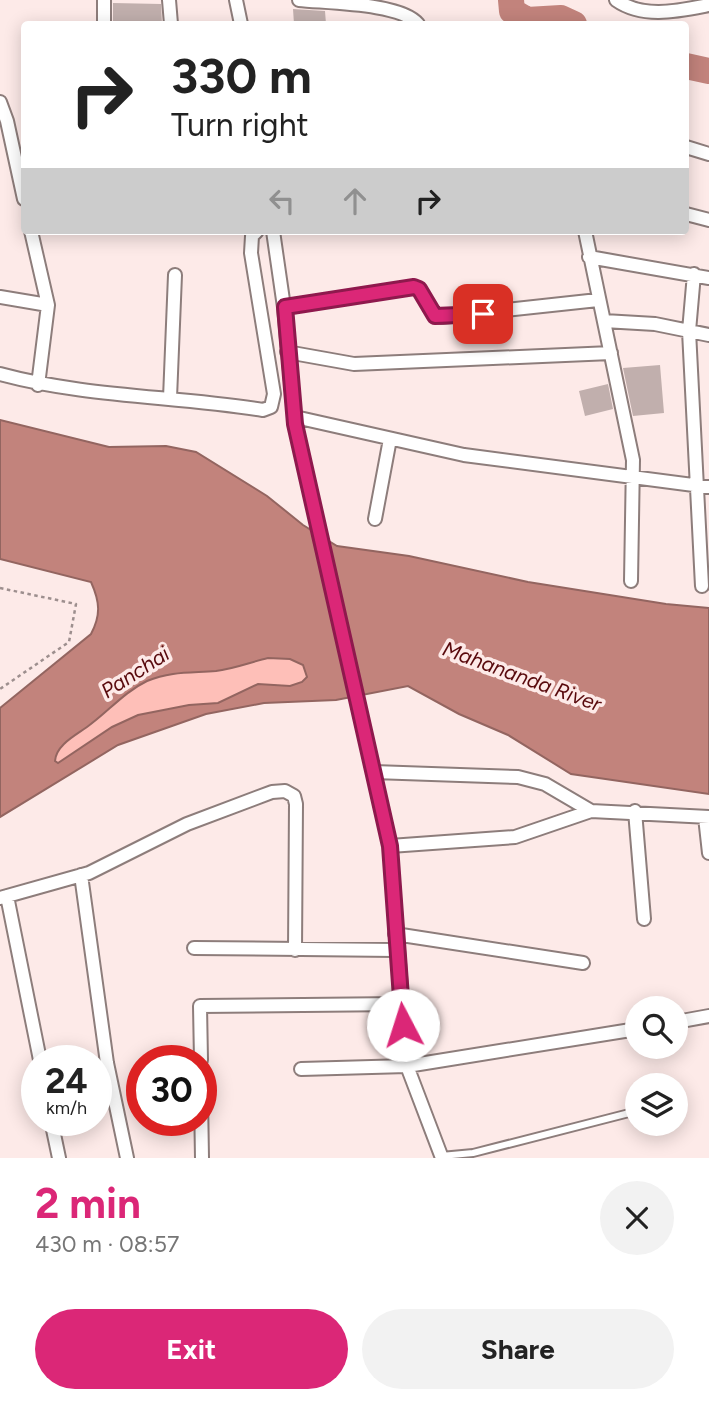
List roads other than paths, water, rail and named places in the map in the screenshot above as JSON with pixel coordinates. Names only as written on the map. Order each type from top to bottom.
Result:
[{"type":"street","points":[[104,0],[104,21]]},
{"type":"street","points":[[169,0],[171,21]]},
{"type":"street","points":[[236,0],[240,21]]},
{"type":"street","points":[[299,0],[375,8],[406,15],[414,21]]},
{"type":"street","points":[[616,0],[682,11],[709,5]]},
{"type":"street","points":[[0,102],[7,121],[21,185]]},
{"type":"street","points":[[689,147],[709,153]]},
{"type":"street","points":[[689,215],[709,220]]},
{"type":"street","points":[[33,235],[48,305],[38,384]]},
{"type":"street","points":[[0,374],[38,384],[262,410],[271,407],[274,401],[251,253],[253,235]]},
{"type":"street","points":[[274,235],[285,307],[287,352],[296,423],[390,846],[407,1066],[442,1157]]},
{"type":"street","points":[[586,235],[633,460],[631,581]]},
{"type":"street","points":[[589,257],[709,278]]},
{"type":"street","points":[[694,274],[689,331],[703,487],[702,586]]},
{"type":"street","points":[[170,398],[175,275]]},
{"type":"street","points":[[285,307],[414,287],[419,289],[430,311],[435,316],[442,317],[598,300]]},
{"type":"street","points":[[0,297],[48,305]]},
{"type":"street","points":[[604,321],[655,324],[709,335]]},
{"type":"street","points":[[287,352],[354,363],[611,353]]},
{"type":"street","points":[[296,423],[464,455],[703,487]]},
{"type":"street","points":[[375,519],[390,439]]},
{"type":"street","points":[[374,772],[518,776],[553,788],[591,811]]},
{"type":"street","points":[[37,1045],[4,897],[81,875],[187,824],[272,792],[289,792],[294,796],[296,804],[295,950]]},
{"type":"street","points":[[390,846],[515,837],[591,811],[635,811],[707,817],[709,852]]},
{"type":"street","points":[[635,811],[644,919]]},
{"type":"street","points":[[81,875],[105,1052],[127,1158]]},
{"type":"street","points":[[396,934],[583,963]]},
{"type":"street","points":[[194,948],[396,950]]},
{"type":"street","points":[[201,1045],[200,1006],[401,1004]]},
{"type":"street","points":[[688,1020],[709,1016]]},
{"type":"street","points":[[301,1069],[407,1066],[625,1031]]},
{"type":"street","points":[[54,1136],[59,1158]]},
{"type":"street","points":[[202,1136],[202,1158]]},
{"type":"lane","points":[[442,1157],[473,1153],[625,1114]]},
{"type":"water","points":[[0,420],[109,447],[166,446],[196,452],[267,496],[303,525],[337,546],[409,556],[528,582],[666,604],[709,608],[709,794],[571,774],[508,735],[459,714],[408,686],[336,700],[264,703],[206,714],[118,745],[0,817],[0,708],[91,634],[98,608],[91,582],[0,559]],"holes":[[[268,658],[290,659],[303,665],[307,677],[302,682],[290,686],[258,684],[218,703],[189,705],[138,715],[112,727],[58,763],[55,761],[56,755],[67,741],[147,681],[173,674],[222,670]]]},
{"type":"waterway","points":[[511,0],[512,11],[527,20],[561,18],[568,21]]},
{"type":"waterway","points":[[689,67],[709,71]]},
{"type":"water label","name":"Panchai","points":[[135,672]]},
{"type":"water label","name":"Mahananda River","points":[[522,676]]}]
